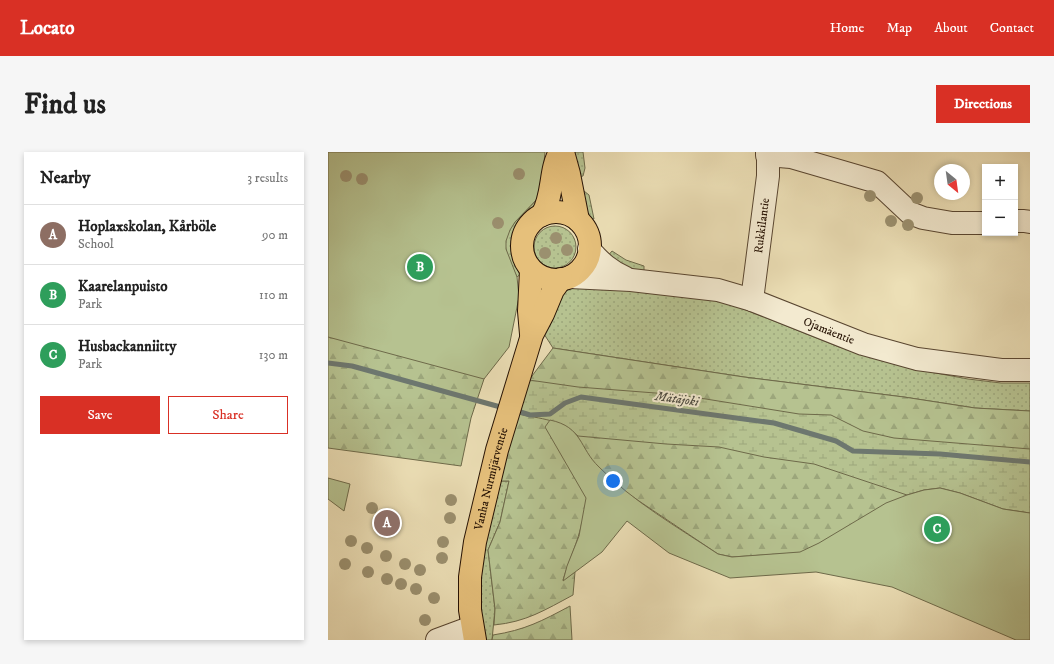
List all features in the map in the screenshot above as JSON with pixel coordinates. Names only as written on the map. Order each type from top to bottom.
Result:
[{"type":"main road","points":[[542,215],[547,207],[556,159],[561,152]]},
{"type":"main road","points":[[561,152],[569,174],[578,220],[587,233],[590,249],[588,257],[584,266],[577,272],[565,278],[550,280],[531,270],[526,262],[522,244],[524,235],[534,220],[542,215],[557,212],[571,216],[578,220]]},
{"type":"main road","name":"Vanha Nurmijärventie","points":[[531,270],[530,311],[532,335]]},
{"type":"main road","name":"Vanha Nurmijärventie","points":[[474,633],[470,610],[470,577],[475,542],[497,450],[532,335],[553,290],[565,278]]},
{"type":"street","points":[[767,154],[791,157],[877,182],[910,213],[923,218],[952,223],[982,223]]},
{"type":"street","name":"Rukkilantie","points":[[752,300],[768,176],[767,154]]},
{"type":"street","points":[[1018,221],[1030,222]]},
{"type":"street","name":"Ojamäentie","points":[[590,249],[612,272],[631,280]]},
{"type":"street","name":"Ojamäentie","points":[[565,278],[631,280],[718,290],[752,300],[863,344],[917,359],[1001,370],[1030,370]]},
{"type":"street","points":[[437,640],[474,633]]},
{"type":"green space","points":[[328,152],[545,152],[538,198],[515,222],[506,241],[506,249],[517,277],[519,297],[509,347],[484,379],[328,337]]},
{"type":"green space","points":[[573,152],[583,152],[585,168],[583,176],[577,177]]},
{"type":"green space","points":[[584,191],[589,195],[594,219],[586,218],[578,192]]},
{"type":"green space","points":[[538,198],[535,209],[521,225],[516,234],[513,249],[516,261],[522,273],[517,277],[509,260],[505,242],[507,235],[516,221]]},
{"type":"green space","points":[[551,226],[559,226],[567,229],[573,235],[576,247],[573,259],[567,265],[559,268],[551,268],[543,265],[537,259],[534,251],[534,243],[537,235],[543,229]]},
{"type":"green space","points":[[612,251],[626,260],[644,266],[644,272],[631,270],[607,257]]},
{"type":"green space","points":[[579,285],[714,300],[741,308],[839,347],[909,368],[968,379],[1001,383],[1030,383],[1030,411],[975,408],[904,397],[744,377],[553,348],[544,334],[558,297],[567,289]]},
{"type":"green space","points":[[328,327],[484,367],[484,379],[471,418],[461,466],[328,448]]},
{"type":"green space","points":[[553,348],[744,377],[904,397],[975,408],[1030,411],[1030,538],[732,557],[718,554],[633,497],[582,522],[563,580],[575,572],[573,595],[526,618],[494,625],[495,609],[488,550],[500,522],[509,481],[499,481],[529,380]]},
{"type":"green space","points":[[529,380],[578,387],[681,395],[799,414],[831,415],[863,431],[894,438],[1030,449],[1030,513],[1003,509],[960,493],[940,488],[924,490],[907,495],[814,464],[764,457],[719,447],[578,436],[564,426],[550,420],[518,414]]},
{"type":"green space","points":[[550,420],[561,423],[575,433],[599,467],[641,503],[718,554],[732,557],[800,552],[819,543],[886,503],[924,490],[940,488],[960,493],[1003,509],[1030,513],[1030,640],[1016,640],[892,587],[816,572],[730,578],[669,553],[627,521],[602,552],[563,581],[567,566],[579,536],[586,498],[545,427]]},
{"type":"green space","points":[[328,478],[350,484],[344,511],[328,499]]},
{"type":"green space","points":[[499,481],[509,481],[500,522],[488,550],[495,609],[492,640],[486,640],[481,619],[480,599],[482,565],[491,514]]},
{"type":"green space","points":[[570,606],[572,640],[492,640],[493,635],[533,624]]},
{"type":"waterway","name":"Mätäjoki","points":[[328,363],[352,366],[504,408]]},
{"type":"waterway","name":"Mätäjoki","points":[[514,410],[530,415],[550,414],[565,403],[581,397],[774,423],[836,441],[853,451],[940,454],[1030,462]]},
{"type":"place","name":"Kaarelanpuisto","points":[[420,267]]},
{"type":"place","name":"Hoplaxskolan, Kårböle","points":[[387,523]]},
{"type":"place","name":"Husbackanniitty","points":[[937,529]]}]
